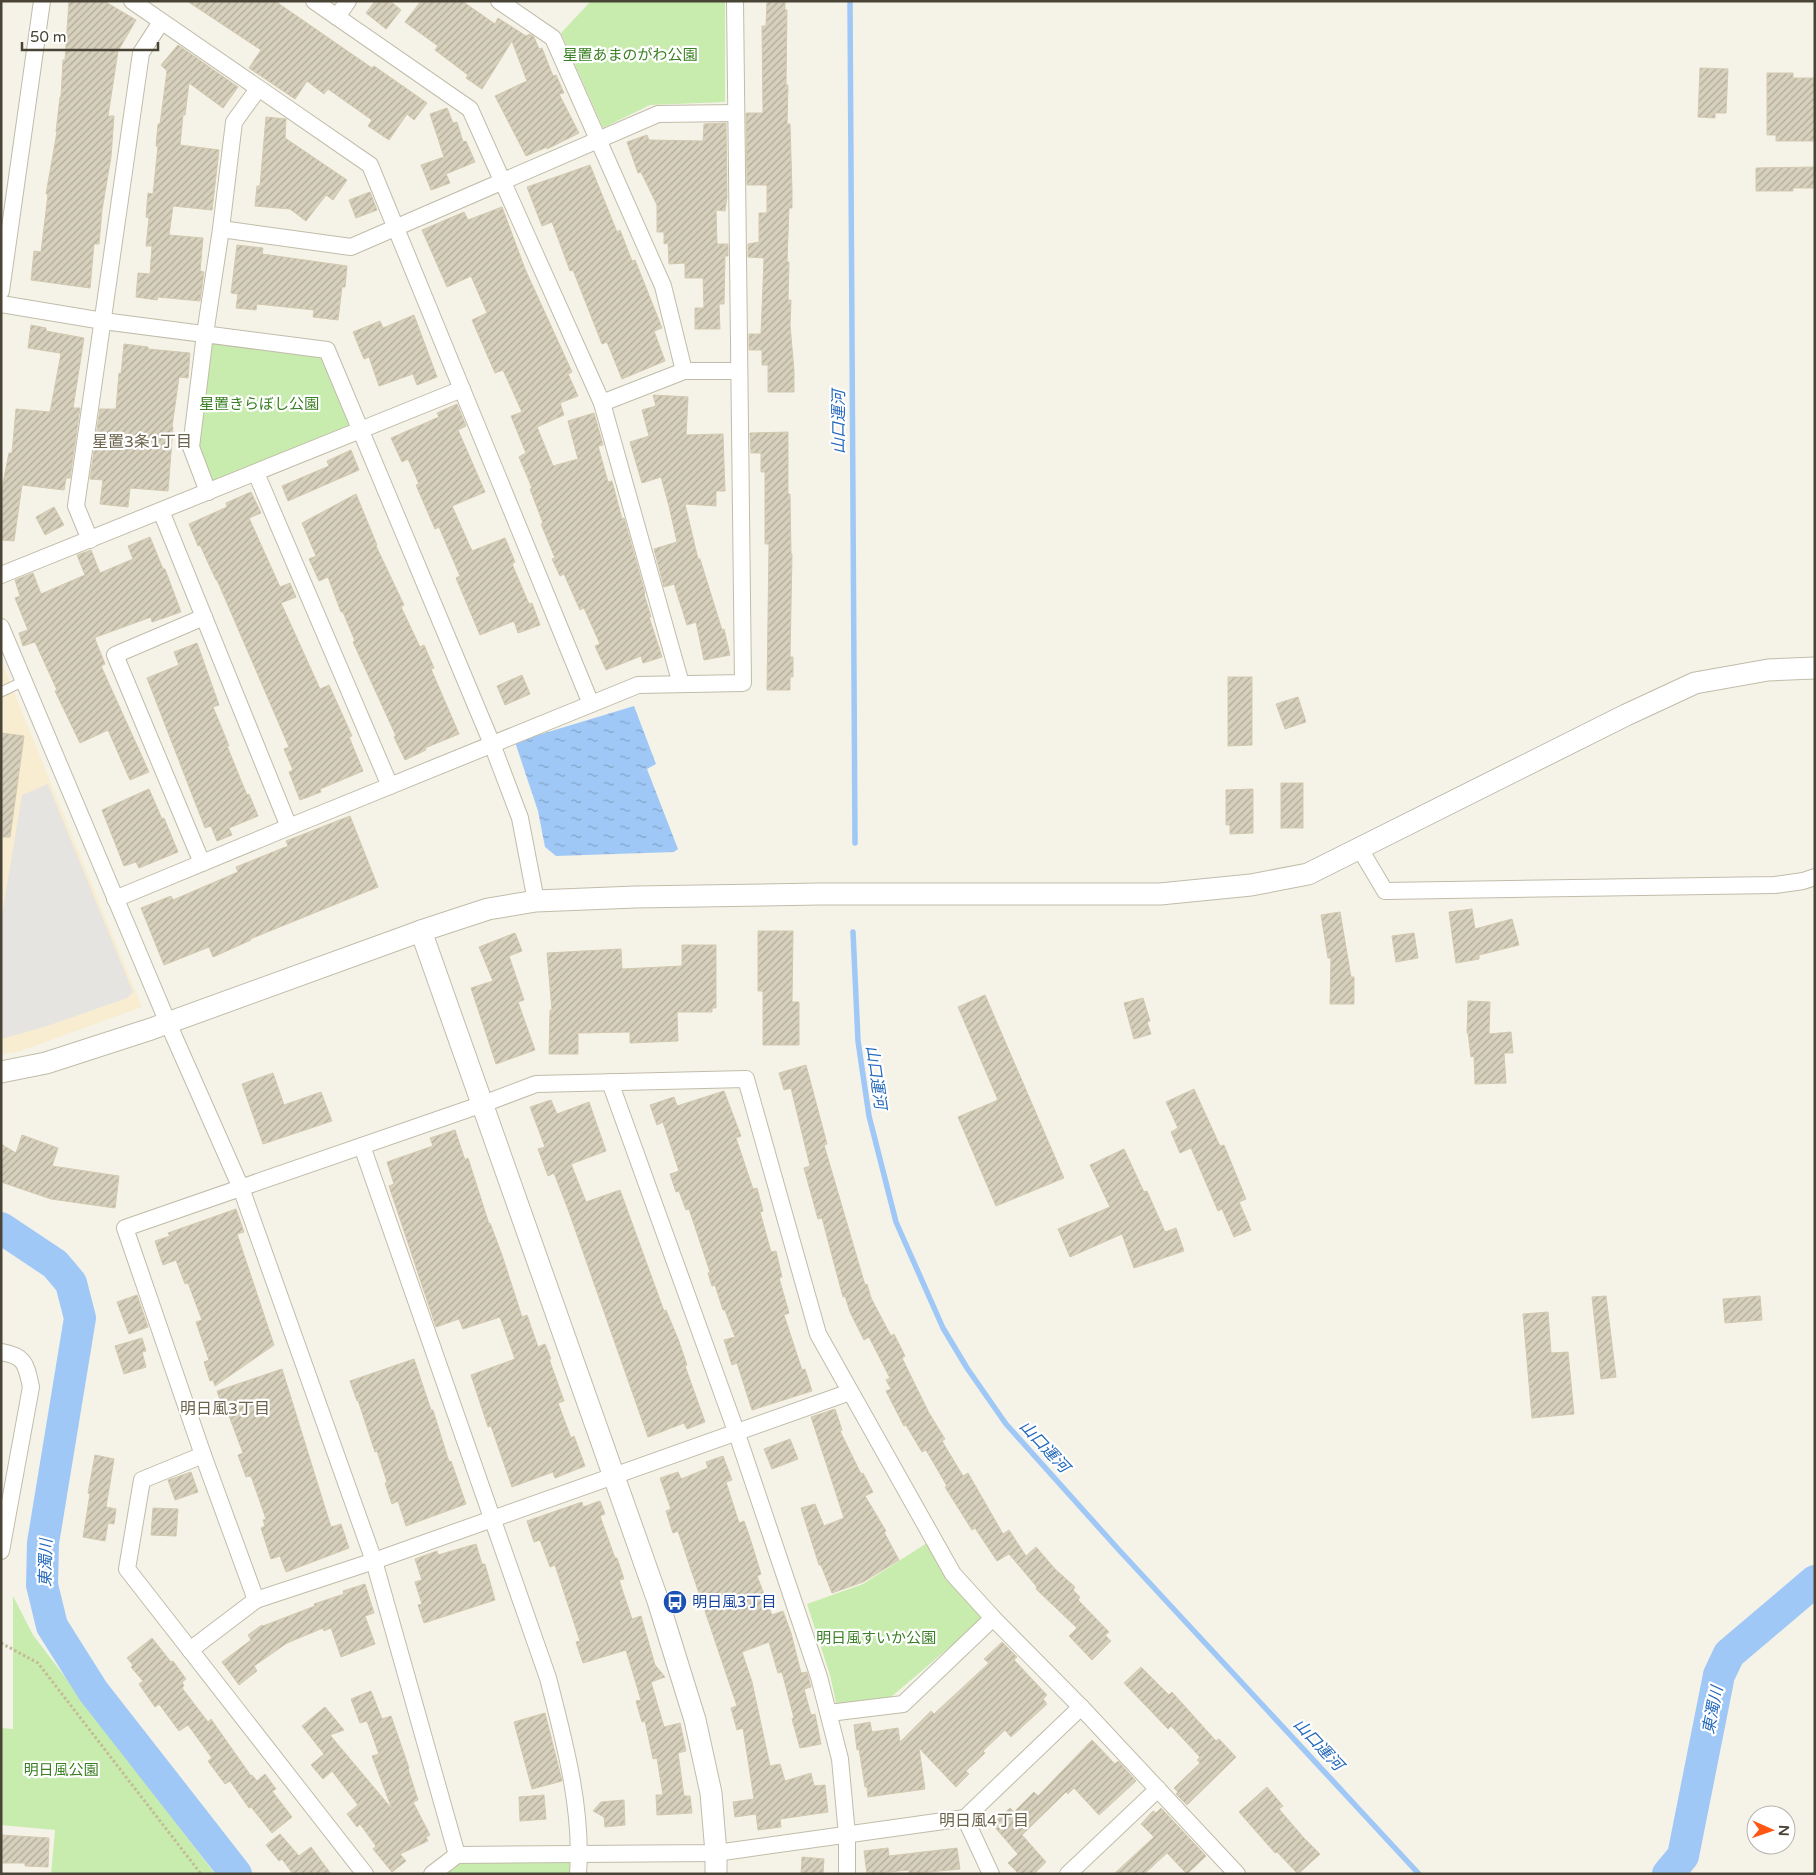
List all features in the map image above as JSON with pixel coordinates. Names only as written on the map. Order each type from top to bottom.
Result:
[{"type":"street","points":[[1,291],[42,1]]},
{"type":"street","points":[[132,1],[370,165],[591,704]]},
{"type":"street","points":[[314,1],[470,109],[602,404],[681,684]]},
{"type":"street","points":[[337,17],[348,1]]},
{"type":"street","points":[[499,1],[553,38],[663,286],[684,371]]},
{"type":"street","points":[[115,899],[638,685],[743,682],[735,1]]},
{"type":"street","points":[[90,540],[76,506],[141,53],[161,22]]},
{"type":"street","points":[[208,492],[191,447],[205,334],[221,229],[234,122],[258,89]]},
{"type":"street","points":[[221,229],[351,247],[658,114],[736,113]]},
{"type":"street","points":[[1,304],[103,321],[327,350],[492,744],[520,818],[536,901]]},
{"type":"street","points":[[602,404],[684,371],[739,371]]},
{"type":"street","points":[[1,576],[462,390]]},
{"type":"street","points":[[256,473],[390,786]]},
{"type":"street","points":[[161,511],[289,827]]},
{"type":"street","points":[[202,863],[115,655],[204,617]]},
{"type":"street","points":[[1,627],[5,648],[24,681],[168,1023],[241,1188],[374,1561],[457,1855]]},
{"type":"street","points":[[1,1072],[46,1063],[168,1023],[421,931],[488,910],[536,901],[635,897],[820,894],[1160,894],[1252,885],[1308,874],[1626,715],[1696,683],[1768,670],[1815,668]]},
{"type":"street","points":[[1360,849],[1385,891],[1775,885],[1815,876]]},
{"type":"street","points":[[421,931],[658,1601],[696,1720],[711,1793],[716,1863]]},
{"type":"street","points":[[256,1600],[203,1455],[125,1228],[536,1084],[746,1079],[818,1334],[953,1574],[993,1618],[1158,1788],[1234,1873]]},
{"type":"street","points":[[610,1082],[736,1431],[820,1677],[840,1759],[847,1835],[847,1874]]},
{"type":"street","points":[[362,1146],[494,1518],[548,1678],[570,1764],[579,1853],[578,1874]]},
{"type":"street","points":[[1,1352],[14,1354],[26,1365],[31,1387],[1,1551]]},
{"type":"street","points":[[190,1650],[256,1600],[374,1561],[850,1392]]},
{"type":"street","points":[[203,1455],[142,1480],[127,1569],[366,1874]]},
{"type":"street","points":[[829,1713],[903,1704],[993,1618]]},
{"type":"street","points":[[432,1874],[457,1855],[579,1853],[716,1863],[847,1835],[965,1818],[1081,1707]]},
{"type":"street","points":[[1068,1874],[1158,1788]]},
{"type":"street","points":[[965,1818],[990,1874]]},
{"type":"lane","points":[[1,692],[24,681]]},
{"type":"path","points":[[1,1644],[38,1663],[202,1874]]},
{"type":"shaded area","points":[[1,660],[142,1007],[18,1052],[1,1054]]},
{"type":"shaded area","points":[[48,784],[133,992],[127,998],[47,1026],[1,1039],[1,921],[22,795]]},
{"type":"green space","name":"星置あまのがわ公園","points":[[591,1],[725,1],[725,102],[650,105],[603,128],[561,33]]},
{"type":"green space","name":"星置きらぼし公園","points":[[205,334],[327,350],[361,431],[208,492],[191,447]]},
{"type":"green space","name":"明日風すいか公園","points":[[927,1543],[985,1617],[891,1697],[837,1707],[830,1675],[807,1604],[863,1584]]},
{"type":"green space","name":"明日風公園","points":[[13,1596],[33,1635],[215,1874],[51,1874],[55,1830],[1,1825],[1,1728],[13,1729]]},
{"type":"green space","points":[[579,1853],[578,1874],[432,1874],[457,1855]]},
{"type":"water","points":[[634,706],[656,764],[647,769],[678,849],[674,852],[556,856],[545,847],[538,811],[515,742]]},
{"type":"building","points":[[69,1],[104,1],[136,20],[118,51],[108,116],[114,116],[111,157],[102,210],[99,244],[94,244],[90,288],[31,280],[34,251],[41,252],[48,194],[46,194],[61,97]]},
{"type":"building","points":[[187,1],[275,1],[372,68],[374,66],[427,103],[414,120],[407,114],[389,140],[368,126],[372,120],[328,89],[324,94],[307,81],[295,99],[249,68],[261,50]]},
{"type":"building","points":[[375,1],[390,1],[401,10],[386,29],[366,13]]},
{"type":"building","points":[[421,1],[462,1],[495,24],[498,18],[526,36],[530,34],[534,37],[539,49],[542,48],[553,76],[556,75],[564,93],[559,94],[579,133],[547,149],[547,147],[526,156],[495,96],[527,81],[512,41],[482,89],[466,78],[468,75],[435,50],[438,46],[405,22]]},
{"type":"building","points":[[767,1],[785,1],[785,10],[787,10],[786,85],[788,85],[787,124],[790,124],[792,208],[789,208],[787,262],[789,262],[788,300],[791,300],[790,325],[794,392],[768,392],[768,365],[762,365],[762,350],[749,350],[749,334],[761,334],[764,258],[748,257],[748,244],[759,242],[759,213],[767,213],[767,185],[747,185],[746,113],[763,113],[762,26],[766,26]]},
{"type":"building","points":[[178,45],[238,87],[223,108],[189,83],[185,115],[183,115],[180,145],[219,150],[212,210],[173,206],[169,235],[203,238],[200,271],[204,272],[200,301],[158,297],[157,300],[136,297],[138,273],[150,274],[152,246],[146,246],[149,218],[146,217],[148,193],[153,194],[158,146],[156,146],[158,124],[160,124],[167,71],[161,65]]},
{"type":"building","points":[[1700,68],[1728,69],[1726,113],[1715,113],[1715,118],[1698,117]]},
{"type":"building","points":[[1767,73],[1793,73],[1793,78],[1815,78],[1815,141],[1776,141],[1776,135],[1767,135]]},
{"type":"building","points":[[447,108],[453,123],[457,122],[463,142],[466,141],[475,162],[446,174],[450,183],[431,190],[421,165],[444,157],[430,114]]},
{"type":"building","points":[[266,117],[286,119],[285,138],[347,180],[333,200],[326,195],[306,221],[290,209],[255,206],[257,186],[260,186]]},
{"type":"building","points":[[726,123],[727,197],[725,211],[716,210],[717,244],[728,244],[728,256],[725,256],[724,304],[719,304],[720,329],[695,329],[695,308],[704,308],[703,278],[685,278],[685,263],[669,264],[668,243],[664,244],[664,232],[657,232],[657,205],[641,172],[638,173],[627,142],[647,135],[649,140],[703,141],[704,124]]},
{"type":"building","points":[[590,165],[617,232],[620,230],[632,261],[635,260],[662,328],[654,331],[665,361],[622,379],[607,342],[602,344],[573,270],[570,271],[552,222],[542,226],[527,187]]},
{"type":"building","points":[[1815,167],[1815,188],[1793,188],[1793,191],[1756,191],[1756,168]]},
{"type":"building","points":[[370,192],[377,210],[356,218],[349,200]]},
{"type":"building","points":[[502,207],[525,269],[572,372],[568,374],[578,396],[560,403],[564,415],[537,427],[553,466],[578,459],[568,421],[594,413],[603,445],[598,446],[608,482],[612,481],[622,519],[624,518],[651,617],[649,617],[662,657],[643,663],[641,656],[606,670],[595,646],[600,644],[584,608],[580,610],[564,574],[560,576],[552,559],[555,558],[541,524],[543,523],[530,489],[532,488],[519,457],[526,453],[511,416],[522,412],[503,370],[495,373],[472,320],[487,313],[471,276],[447,287],[422,230],[464,212],[468,220]]},
{"type":"building","points":[[237,245],[263,248],[262,254],[347,266],[338,320],[313,317],[314,310],[257,304],[256,310],[236,308],[238,294],[231,293]]},
{"type":"building","points":[[414,315],[437,377],[417,385],[413,374],[379,386],[369,357],[364,359],[353,332],[380,321],[383,328]]},
{"type":"building","points":[[31,325],[46,328],[46,331],[84,338],[73,408],[80,408],[70,478],[66,478],[64,490],[22,485],[14,541],[1,540],[1,493],[9,453],[12,453],[16,409],[50,412],[61,354],[28,348]]},
{"type":"building","points":[[124,344],[148,347],[148,349],[190,353],[188,378],[179,377],[172,427],[168,491],[130,488],[128,507],[100,504],[103,480],[90,479],[100,409],[116,409]]},
{"type":"building","points":[[653,395],[688,397],[686,435],[723,434],[725,491],[716,491],[716,506],[685,504],[698,559],[700,559],[722,630],[724,629],[730,655],[704,660],[696,622],[687,625],[674,584],[664,587],[654,549],[677,542],[669,506],[661,477],[642,483],[630,442],[649,436],[642,410],[656,406]]},
{"type":"building","points":[[457,404],[466,426],[458,430],[485,492],[452,506],[472,551],[505,538],[515,562],[512,564],[529,604],[532,603],[540,625],[518,633],[514,621],[480,635],[456,578],[460,576],[439,527],[435,529],[416,485],[419,484],[408,459],[402,462],[391,438],[439,417],[437,413]]},
{"type":"building","points":[[788,432],[788,494],[790,494],[792,554],[790,657],[793,657],[793,677],[790,677],[790,690],[767,690],[769,544],[765,544],[765,472],[761,472],[761,453],[751,453],[750,433]]},
{"type":"building","points":[[351,450],[359,470],[288,501],[282,486],[329,466],[327,461]]},
{"type":"building","points":[[251,492],[261,513],[249,518],[280,587],[290,583],[296,597],[281,603],[320,689],[329,685],[352,736],[349,737],[363,771],[320,789],[321,792],[300,800],[289,772],[293,770],[284,749],[289,747],[217,580],[200,545],[198,546],[189,524],[227,507],[226,503]]},
{"type":"building","points":[[356,494],[376,546],[404,605],[401,607],[420,647],[424,645],[434,668],[431,669],[459,734],[425,748],[426,750],[405,760],[353,642],[355,641],[343,612],[341,612],[328,577],[319,581],[309,559],[316,556],[302,523]]},
{"type":"building","points":[[54,507],[64,525],[45,535],[36,517]]},
{"type":"building","points":[[150,537],[163,569],[165,569],[181,612],[152,622],[151,617],[95,639],[105,664],[101,666],[149,772],[130,780],[108,730],[80,743],[55,691],[57,690],[35,642],[23,646],[19,633],[28,630],[15,598],[20,596],[15,580],[33,573],[41,594],[85,575],[77,555],[91,550],[100,573],[133,559],[128,546]]},
{"type":"building","points":[[197,643],[219,705],[213,707],[247,795],[249,794],[258,816],[229,828],[232,835],[217,841],[211,826],[205,828],[147,678],[179,665],[174,652]]},
{"type":"building","points":[[522,675],[530,694],[505,705],[497,686]]},
{"type":"building","points":[[1228,677],[1252,677],[1252,745],[1228,746]]},
{"type":"building","points":[[1298,697],[1306,722],[1285,729],[1276,704]]},
{"type":"building","points":[[1,733],[24,736],[10,837],[1,837]]},
{"type":"building","points":[[1281,783],[1303,783],[1303,828],[1281,828]]},
{"type":"building","points":[[149,789],[178,852],[139,868],[136,862],[124,866],[102,810]]},
{"type":"building","points":[[1253,789],[1253,833],[1230,834],[1230,825],[1226,825],[1226,790]]},
{"type":"building","points":[[350,816],[378,887],[250,939],[213,957],[209,947],[164,965],[141,908],[171,896],[173,900],[238,872],[236,867],[288,846],[286,841]]},
{"type":"building","points":[[1472,909],[1475,929],[1512,919],[1519,945],[1479,955],[1479,959],[1456,963],[1449,912]]},
{"type":"building","points":[[1340,912],[1351,977],[1354,977],[1354,1004],[1330,1004],[1331,958],[1328,958],[1321,915]]},
{"type":"building","points":[[758,931],[793,931],[792,1002],[799,1002],[799,1045],[763,1045],[763,991],[758,991]]},
{"type":"building","points":[[515,933],[522,951],[509,956],[524,1000],[518,1002],[535,1050],[496,1064],[471,988],[493,981],[479,947]]},
{"type":"building","points":[[1414,933],[1418,958],[1396,962],[1392,936]]},
{"type":"building","points":[[682,945],[716,945],[716,1008],[712,1008],[712,1012],[677,1012],[678,1041],[630,1043],[630,1032],[578,1033],[578,1054],[549,1054],[550,1010],[552,1010],[547,953],[621,949],[622,969],[682,966]]},
{"type":"building","points":[[985,995],[1064,1178],[996,1206],[958,1117],[998,1100],[958,1007]]},
{"type":"building","points":[[1143,998],[1150,1021],[1147,1022],[1151,1034],[1134,1039],[1124,1003]]},
{"type":"building","points":[[1468,1001],[1490,1002],[1489,1034],[1511,1032],[1513,1053],[1504,1053],[1506,1083],[1475,1084],[1474,1056],[1471,1057],[1467,1033]]},
{"type":"building","points":[[806,1065],[827,1144],[824,1145],[865,1285],[867,1284],[871,1298],[891,1336],[894,1334],[905,1356],[902,1358],[929,1413],[945,1439],[942,1441],[963,1476],[968,1473],[1003,1534],[1009,1530],[1026,1556],[1036,1547],[1055,1569],[1075,1587],[1073,1590],[1080,1597],[1078,1600],[1109,1632],[1105,1635],[1111,1641],[1092,1660],[1069,1636],[1077,1628],[1036,1589],[1037,1587],[1009,1554],[997,1561],[975,1528],[972,1530],[945,1487],[947,1486],[926,1450],[922,1452],[906,1425],[904,1426],[886,1391],[891,1389],[886,1380],[890,1378],[869,1337],[864,1340],[850,1312],[845,1296],[843,1297],[822,1218],[818,1219],[804,1168],[810,1166],[791,1088],[784,1090],[779,1073]]},
{"type":"building","points":[[273,1073],[284,1105],[321,1092],[332,1121],[263,1144],[242,1084]]},
{"type":"building","points":[[1194,1089],[1220,1146],[1224,1145],[1246,1199],[1239,1202],[1251,1230],[1234,1237],[1222,1209],[1218,1211],[1191,1148],[1180,1153],[1171,1132],[1178,1128],[1166,1102]]},
{"type":"building","points":[[724,1091],[741,1136],[736,1138],[753,1189],[757,1188],[763,1211],[760,1212],[771,1252],[776,1251],[782,1277],[779,1278],[789,1313],[784,1315],[802,1370],[805,1369],[812,1391],[752,1410],[737,1363],[732,1365],[724,1340],[735,1337],[725,1310],[723,1310],[715,1285],[712,1286],[708,1273],[710,1272],[689,1209],[686,1210],[679,1191],[676,1192],[670,1174],[679,1171],[663,1122],[657,1125],[650,1105],[674,1097],[677,1106]]},
{"type":"building","points":[[551,1100],[557,1114],[589,1102],[606,1151],[571,1164],[586,1202],[620,1190],[664,1311],[666,1310],[678,1339],[687,1365],[685,1366],[705,1422],[687,1429],[684,1423],[648,1437],[569,1212],[554,1173],[548,1176],[538,1149],[545,1147],[530,1107]]},
{"type":"building","points":[[455,1130],[465,1160],[468,1158],[522,1317],[527,1315],[538,1347],[545,1344],[551,1359],[549,1359],[564,1401],[558,1403],[571,1438],[574,1436],[585,1466],[555,1478],[553,1472],[512,1487],[491,1426],[488,1427],[471,1375],[515,1359],[500,1317],[463,1329],[459,1319],[436,1327],[389,1186],[394,1184],[387,1162],[433,1146],[430,1138]]},
{"type":"building","points":[[22,1135],[58,1148],[52,1166],[119,1176],[115,1208],[51,1199],[1,1182],[1,1144],[16,1153]]},
{"type":"building","points":[[1124,1149],[1144,1192],[1147,1191],[1165,1232],[1176,1228],[1184,1251],[1134,1268],[1122,1234],[1070,1257],[1058,1229],[1110,1207],[1090,1165]]},
{"type":"building","points":[[236,1209],[244,1232],[237,1234],[274,1345],[215,1386],[213,1380],[210,1381],[204,1362],[209,1360],[196,1322],[202,1320],[188,1283],[185,1284],[176,1260],[163,1265],[155,1241],[170,1236],[168,1233]]},
{"type":"building","points":[[137,1295],[148,1327],[129,1334],[117,1302]]},
{"type":"building","points":[[1606,1296],[1616,1377],[1601,1379],[1592,1297]]},
{"type":"building","points":[[1760,1296],[1762,1320],[1725,1323],[1723,1299]]},
{"type":"building","points":[[1548,1312],[1551,1353],[1568,1352],[1574,1414],[1532,1418],[1523,1314]]},
{"type":"building","points":[[142,1338],[146,1351],[142,1352],[146,1367],[124,1374],[115,1346]]},
{"type":"building","points":[[414,1359],[431,1410],[433,1410],[449,1462],[451,1461],[466,1504],[406,1526],[398,1501],[392,1504],[377,1451],[375,1452],[350,1381]]},
{"type":"building","points":[[282,1369],[331,1527],[341,1524],[349,1548],[286,1572],[280,1556],[271,1559],[261,1528],[265,1526],[263,1520],[266,1519],[251,1476],[246,1477],[238,1455],[243,1453],[228,1413],[225,1414],[217,1391]]},
{"type":"building","points":[[835,1409],[842,1430],[840,1431],[861,1474],[863,1473],[873,1492],[865,1496],[886,1531],[884,1532],[899,1560],[863,1582],[832,1593],[821,1565],[819,1565],[801,1508],[815,1504],[824,1526],[844,1518],[811,1417]]},
{"type":"building","points":[[790,1439],[798,1459],[772,1469],[764,1449]]},
{"type":"building","points":[[95,1455],[114,1459],[106,1507],[116,1509],[114,1524],[108,1523],[105,1541],[83,1537]]},
{"type":"building","points":[[723,1456],[732,1480],[726,1482],[739,1523],[744,1521],[749,1535],[761,1574],[757,1576],[772,1615],[783,1611],[791,1633],[801,1673],[807,1672],[811,1687],[804,1689],[811,1715],[815,1714],[821,1744],[800,1748],[782,1672],[778,1673],[769,1642],[742,1652],[752,1682],[770,1766],[780,1764],[785,1781],[811,1773],[814,1786],[825,1785],[828,1812],[780,1819],[781,1827],[758,1830],[756,1814],[735,1817],[733,1802],[754,1799],[743,1728],[737,1730],[731,1708],[737,1706],[678,1531],[673,1533],[666,1511],[671,1509],[660,1478],[678,1472],[681,1479],[708,1468],[706,1462]]},
{"type":"building","points":[[191,1472],[198,1492],[175,1500],[168,1480]]},
{"type":"building","points":[[600,1501],[605,1514],[600,1516],[624,1579],[619,1580],[632,1619],[641,1616],[655,1665],[665,1677],[651,1682],[664,1727],[680,1723],[686,1751],[678,1753],[684,1796],[690,1796],[692,1813],[657,1815],[656,1795],[663,1795],[657,1758],[653,1759],[645,1721],[642,1722],[636,1701],[641,1700],[626,1650],[583,1663],[576,1642],[580,1641],[555,1565],[550,1567],[540,1540],[534,1542],[527,1521],[582,1502],[583,1507]]},
{"type":"building","points":[[153,1508],[178,1509],[176,1536],[151,1535]]},
{"type":"building","points":[[476,1544],[482,1564],[485,1564],[495,1600],[424,1623],[418,1605],[422,1604],[415,1582],[422,1580],[415,1559],[437,1551],[438,1555]]},
{"type":"building","points":[[365,1584],[374,1613],[365,1616],[375,1644],[341,1657],[331,1628],[324,1631],[323,1628],[287,1643],[254,1666],[257,1671],[239,1685],[222,1662],[251,1640],[248,1635],[262,1625],[315,1606],[314,1604],[344,1594],[343,1591]]},
{"type":"building","points":[[152,1638],[186,1679],[182,1682],[184,1686],[182,1688],[208,1722],[211,1719],[251,1776],[257,1781],[265,1774],[276,1789],[272,1791],[292,1817],[272,1833],[251,1807],[249,1808],[230,1781],[225,1784],[208,1761],[212,1758],[188,1725],[179,1731],[159,1704],[155,1707],[139,1684],[143,1681],[131,1667],[133,1665],[127,1658]]},
{"type":"building","points":[[1002,1642],[1017,1657],[1014,1660],[1047,1695],[1043,1699],[1047,1704],[1011,1737],[1005,1730],[983,1751],[985,1753],[966,1771],[969,1774],[956,1787],[919,1748],[925,1789],[868,1797],[859,1749],[857,1750],[854,1725],[870,1722],[872,1732],[898,1728],[900,1742],[931,1711],[934,1714],[989,1663],[984,1659]]},
{"type":"building","points":[[1141,1667],[1169,1695],[1172,1692],[1216,1741],[1219,1739],[1236,1757],[1187,1805],[1176,1794],[1178,1792],[1174,1788],[1200,1763],[1197,1760],[1200,1757],[1171,1726],[1168,1729],[1124,1683]]},
{"type":"building","points":[[371,1691],[382,1719],[391,1716],[418,1800],[413,1802],[430,1835],[426,1837],[428,1841],[400,1854],[406,1861],[392,1872],[373,1849],[376,1846],[360,1824],[357,1827],[347,1814],[358,1805],[332,1771],[323,1779],[311,1765],[324,1754],[302,1726],[325,1707],[344,1730],[330,1735],[392,1809],[372,1756],[379,1754],[367,1721],[360,1723],[351,1699]]},
{"type":"building","points":[[545,1713],[562,1781],[532,1789],[514,1722]]},
{"type":"building","points":[[1092,1740],[1115,1764],[1118,1761],[1136,1781],[1099,1815],[1074,1788],[1068,1794],[1066,1792],[1022,1835],[1046,1862],[1034,1874],[1019,1874],[1008,1863],[1018,1854],[992,1824],[1010,1808],[1014,1812],[1034,1792],[1038,1796]]},
{"type":"building","points":[[1267,1787],[1283,1806],[1279,1809],[1320,1854],[1298,1874],[1277,1852],[1275,1853],[1239,1812]]},
{"type":"building","points":[[544,1795],[546,1819],[520,1821],[519,1797]]},
{"type":"building","points":[[624,1800],[625,1825],[605,1827],[604,1817],[593,1811],[601,1802]]},
{"type":"building","points":[[1161,1808],[1206,1856],[1187,1874],[1167,1853],[1144,1874],[1114,1874],[1154,1837],[1141,1824],[1153,1811],[1156,1813]]},
{"type":"building","points":[[280,1834],[299,1856],[311,1847],[331,1874],[293,1874],[282,1859],[279,1861],[266,1845]]},
{"type":"building","points":[[1,1835],[49,1838],[48,1867],[25,1866],[25,1863],[1,1863]]},
{"type":"building","points":[[888,1848],[889,1856],[957,1848],[960,1869],[909,1874],[909,1870],[867,1874],[864,1851]]},
{"type":"building","points":[[802,1857],[824,1859],[823,1874],[801,1874]]},
{"type":"waterway","name":"山口運河","points":[[850,1],[855,843]]},
{"type":"waterway","name":"山口運河","points":[[853,932],[858,1041],[869,1116],[896,1222],[943,1328],[967,1368],[1006,1424],[1119,1550],[1419,1874]]},
{"type":"waterway","name":"東濁川","points":[[1,1228],[55,1264],[71,1283],[80,1318],[43,1543],[42,1585],[52,1626],[93,1691],[236,1874]]},
{"type":"waterway","name":"東濁川","points":[[1668,1874],[1683,1856],[1719,1675],[1729,1654],[1815,1581]]},
{"type":"place","name":"明日風3丁目","points":[[675,1602]]},
{"type":"district","name":"星置3条1丁目","points":[[142,441]]},
{"type":"district","name":"明日風3丁目","points":[[225,1408]]},
{"type":"district","name":"明日風4丁目","points":[[984,1820]]}]
